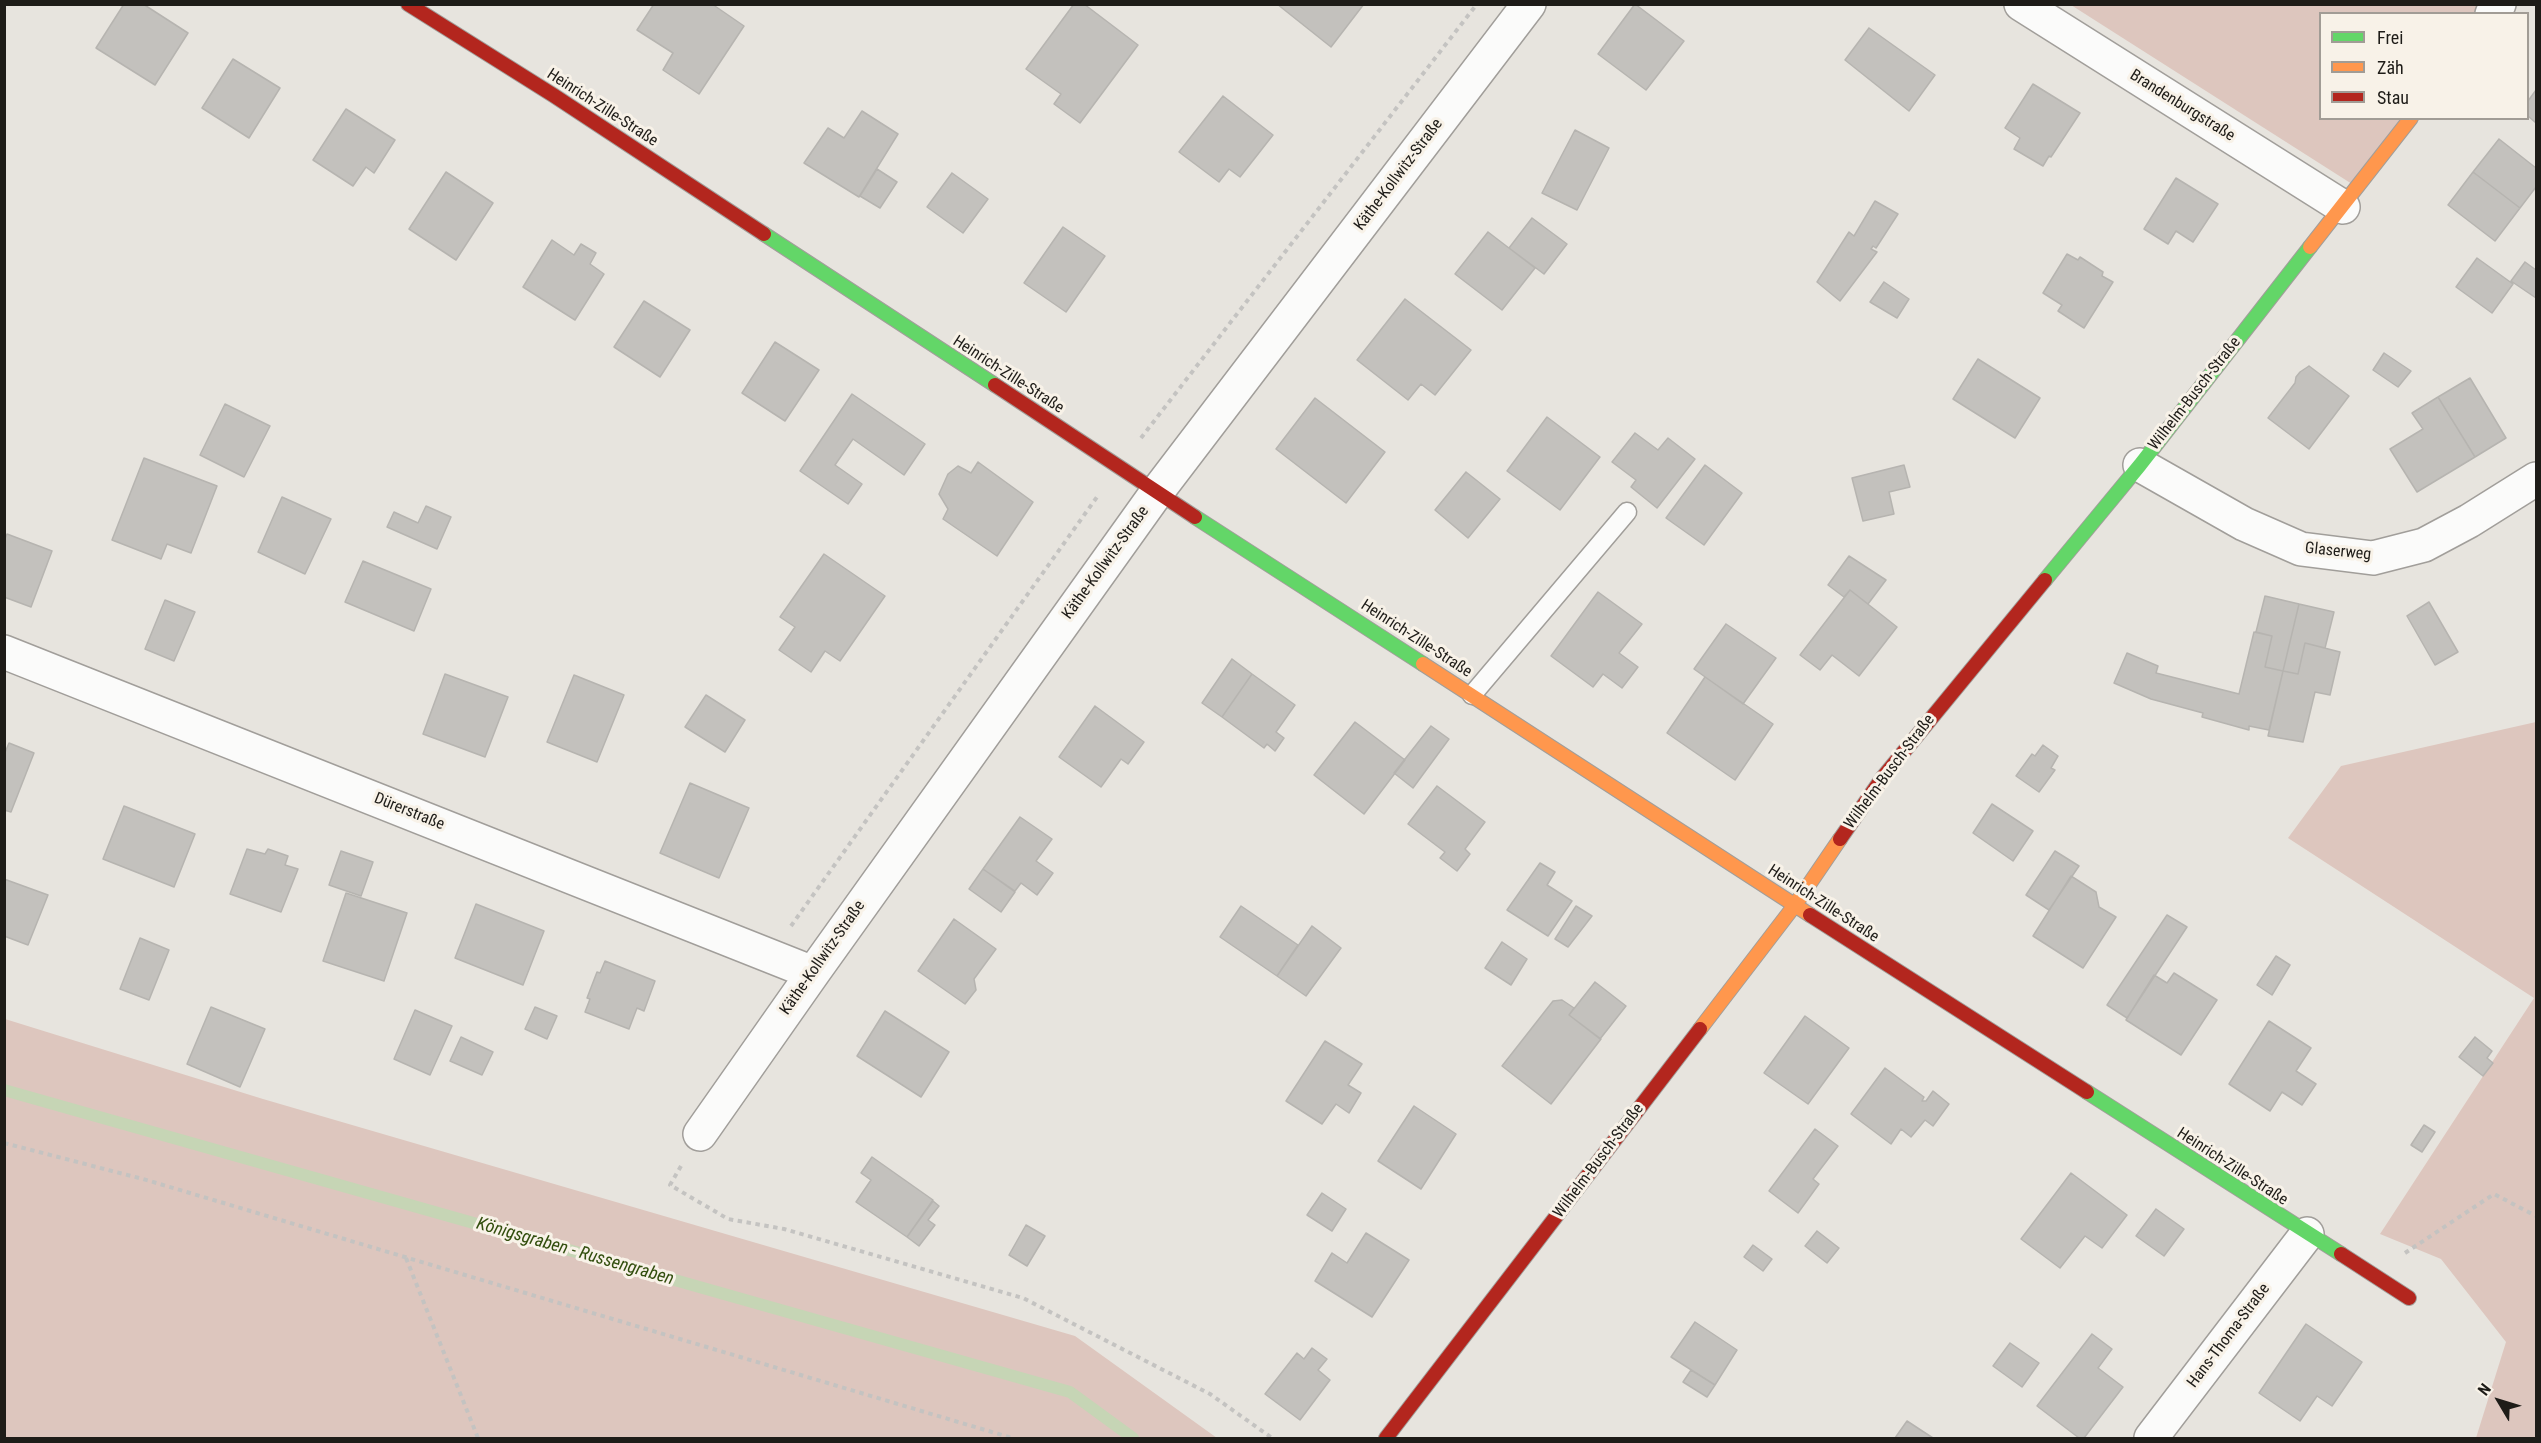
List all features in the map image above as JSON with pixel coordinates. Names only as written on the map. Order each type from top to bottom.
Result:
[{"type":"street","name":"Heinrich-Zille-Straße","points":[[408,4],[553,95],[1157,492],[1795,905],[2409,1298]]},
{"type":"street","name":"Käthe-Kollwitz-Straße","points":[[700,1134],[813,972],[1157,492],[1529,4]]},
{"type":"street","name":"Brandenburgstraße","points":[[2021,4],[2343,207]]},
{"type":"street","name":"Wilhelm-Busch-Straße","points":[[1386,1438],[1795,905],[1883,777],[2140,465],[2409,120]]},
{"type":"street","name":"Glaserweg","points":[[2140,465],[2244,524],[2301,549],[2373,558],[2424,545],[2469,521],[2536,479]]},
{"type":"street","name":"Dürerstraße","points":[[4,652],[813,972]]},
{"type":"street","name":"Hans-Thoma-Straße","points":[[2151,1438],[2307,1234]]},
{"type":"lane","points":[[1472,695],[1627,512]]},
{"type":"path","points":[[700,1134],[670,1185],[728,1219],[784,1229],[1023,1298],[1210,1394],[1272,1438]]},
{"type":"path","points":[[4,1143],[143,1179],[1012,1438]]},
{"type":"path","points":[[2372,1275],[2494,1194],[2536,1216]]},
{"type":"path","points":[[405,1258],[478,1438]]},
{"type":"shaded area","points":[[2071,5],[2490,5],[2484,12],[2319,12],[2319,120],[2401,120],[2352,184]]},
{"type":"shaded area","points":[[2536,722],[2536,1438],[2476,1438],[2506,1342],[2441,1259],[2380,1234],[2534,998],[2288,838],[2341,766]]},
{"type":"shaded area","points":[[5,1019],[263,1099],[1075,1336],[1217,1438],[5,1438]]},
{"type":"building","points":[[124,4],[143,4],[188,33],[155,85],[96,48]]},
{"type":"building","points":[[654,4],[712,4],[744,26],[699,94],[663,70],[673,53],[637,30]]},
{"type":"building","points":[[1074,4],[1084,4],[1138,45],[1080,123],[1054,104],[1061,94],[1026,69]]},
{"type":"building","points":[[1277,4],[1364,4],[1331,47]]},
{"type":"building","points":[[1635,4],[1684,41],[1646,90],[1598,54]]},
{"type":"building","points":[[1869,28],[1935,75],[1909,111],[1845,60]]},
{"type":"building","points":[[233,59],[280,88],[249,138],[202,108]]},
{"type":"building","points":[[2033,84],[2080,113],[2043,166],[2014,149],[2020,138],[2005,128]]},
{"type":"building","points":[[2536,90],[2536,123],[2529,117],[2529,100]]},
{"type":"building","points":[[1223,96],[1273,135],[1240,177],[1229,169],[1219,182],[1179,152]]},
{"type":"building","points":[[346,109],[395,140],[374,173],[366,167],[353,186],[313,160]]},
{"type":"building","points":[[862,111],[898,134],[859,197],[804,163],[828,128],[844,138]]},
{"type":"building","points":[[1575,130],[1609,148],[1577,210],[1542,193]]},
{"type":"building","points":[[2499,139],[2536,168],[2536,187],[2520,208],[2473,172]]},
{"type":"building","points":[[877,169],[897,182],[880,208],[860,196]]},
{"type":"building","points":[[446,172],[493,203],[456,260],[409,229]]},
{"type":"building","points":[[2473,172],[2520,208],[2495,241],[2448,205]]},
{"type":"building","points":[[952,173],[988,199],[963,233],[927,207]]},
{"type":"building","points":[[2176,178],[2218,204],[2193,242],[2176,231],[2168,244],[2144,229]]},
{"type":"building","points":[[1875,201],[1898,214],[1876,248],[1873,246],[1871,249],[1877,252],[1840,301],[1817,282],[1849,232],[1854,236]]},
{"type":"building","points":[[1532,218],[1567,244],[1544,274],[1509,248]]},
{"type":"building","points":[[1063,227],[1105,256],[1066,312],[1024,283]]},
{"type":"building","points":[[1488,232],[1535,268],[1502,310],[1455,274]]},
{"type":"building","points":[[552,240],[574,255],[581,244],[596,253],[590,264],[604,274],[575,320],[523,287]]},
{"type":"building","points":[[2067,254],[2078,260],[2080,257],[2103,272],[2102,276],[2113,282],[2084,328],[2058,311],[2062,305],[2043,293]]},
{"type":"building","points":[[2477,258],[2513,284],[2492,313],[2456,287]]},
{"type":"building","points":[[2525,262],[2536,270],[2536,298],[2511,281]]},
{"type":"building","points":[[1884,282],[1909,299],[1897,318],[1870,302]]},
{"type":"building","points":[[1405,299],[1471,350],[1435,395],[1421,384],[1408,400],[1357,360]]},
{"type":"building","points":[[644,301],[690,330],[660,377],[614,347]]},
{"type":"building","points":[[775,342],[819,370],[785,421],[742,393]]},
{"type":"building","points":[[2384,353],[2411,371],[2398,387],[2373,370]]},
{"type":"building","points":[[1978,359],[2040,398],[2015,438],[1953,399]]},
{"type":"building","points":[[2309,366],[2349,396],[2309,449],[2268,418],[2295,383],[2296,377]]},
{"type":"building","points":[[2470,378],[2506,438],[2475,457],[2438,397]]},
{"type":"building","points":[[852,394],[925,444],[904,475],[853,439],[835,465],[862,484],[848,504],[800,471]]},
{"type":"building","points":[[2438,397],[2475,457],[2417,492],[2390,449],[2423,429],[2412,413]]},
{"type":"building","points":[[1315,398],[1385,452],[1346,503],[1276,449]]},
{"type":"building","points":[[225,404],[270,426],[244,477],[200,455]]},
{"type":"building","points":[[1547,417],[1600,457],[1560,510],[1507,471]]},
{"type":"building","points":[[1635,433],[1658,450],[1668,438],[1695,459],[1657,508],[1631,487],[1636,480],[1612,462]]},
{"type":"building","points":[[144,458],[217,486],[191,553],[167,544],[161,559],[112,540]]},
{"type":"building","points":[[978,462],[1033,502],[997,556],[943,519],[948,509],[939,494],[948,474],[958,466],[971,473]]},
{"type":"building","points":[[1705,465],[1742,493],[1704,545],[1666,518]]},
{"type":"building","points":[[1904,465],[1910,487],[1889,492],[1894,514],[1863,521],[1852,478]]},
{"type":"building","points":[[1466,472],[1500,499],[1468,538],[1435,510]]},
{"type":"building","points":[[282,497],[331,519],[305,574],[258,552]]},
{"type":"building","points":[[426,506],[451,517],[437,549],[387,527],[394,512],[418,523]]},
{"type":"building","points":[[7,534],[52,551],[31,607],[4,597],[4,541]]},
{"type":"building","points":[[824,554],[885,596],[840,661],[825,651],[811,672],[779,650],[795,627],[780,617]]},
{"type":"building","points":[[1849,556],[1886,580],[1868,604],[1850,590],[1844,597],[1828,585]]},
{"type":"building","points":[[363,561],[431,589],[414,631],[345,602]]},
{"type":"building","points":[[1850,590],[1897,627],[1859,676],[1832,655],[1820,670],[1800,655]]},
{"type":"building","points":[[1598,592],[1642,624],[1619,653],[1638,667],[1622,688],[1603,674],[1593,687],[1551,656]]},
{"type":"building","points":[[2265,596],[2299,604],[2283,671],[2265,667],[2272,636],[2256,632]]},
{"type":"building","points":[[165,600],[195,612],[174,661],[145,649]]},
{"type":"building","points":[[2429,602],[2458,652],[2435,665],[2407,616]]},
{"type":"building","points":[[2299,604],[2334,612],[2325,648],[2305,643],[2298,674],[2283,671]]},
{"type":"building","points":[[1726,624],[1776,658],[1743,704],[1694,669]]},
{"type":"building","points":[[2254,632],[2272,636],[2265,667],[2283,671],[2269,730],[2249,726],[2249,730],[2202,717],[2203,713],[2151,699],[2114,683],[2127,653],[2158,666],[2156,673],[2239,694]]},
{"type":"building","points":[[2305,643],[2340,652],[2330,695],[2315,692],[2303,742],[2268,736],[2283,671],[2298,674]]},
{"type":"building","points":[[1232,659],[1252,674],[1222,717],[1202,703]]},
{"type":"building","points":[[445,674],[508,697],[485,757],[423,734]]},
{"type":"building","points":[[1252,674],[1295,705],[1276,732],[1284,738],[1275,751],[1267,744],[1264,748],[1222,717]]},
{"type":"building","points":[[574,675],[624,695],[597,762],[547,742]]},
{"type":"building","points":[[1705,677],[1773,724],[1735,780],[1667,733]]},
{"type":"building","points":[[706,695],[745,720],[725,752],[685,727]]},
{"type":"building","points":[[1095,706],[1144,742],[1128,764],[1121,759],[1101,787],[1059,757]]},
{"type":"building","points":[[1355,722],[1405,760],[1364,814],[1314,775]]},
{"type":"building","points":[[1431,726],[1449,739],[1413,788],[1394,773]]},
{"type":"building","points":[[9,743],[34,753],[11,812],[4,810],[4,755]]},
{"type":"building","points":[[2043,745],[2058,756],[2051,768],[2055,770],[2039,792],[2016,776],[2032,754],[2035,756]]},
{"type":"building","points":[[690,783],[749,808],[719,878],[660,853]]},
{"type":"building","points":[[1437,786],[1485,822],[1465,849],[1470,854],[1457,871],[1440,858],[1445,852],[1408,824]]},
{"type":"building","points":[[1992,804],[2033,831],[2013,861],[1973,833]]},
{"type":"building","points":[[124,806],[195,834],[174,887],[103,859]]},
{"type":"building","points":[[1020,817],[1052,839],[1036,861],[1053,873],[1037,895],[1021,883],[1015,891],[983,869]]},
{"type":"building","points":[[247,849],[265,854],[268,849],[288,856],[285,865],[298,869],[281,912],[230,894]]},
{"type":"building","points":[[341,851],[373,862],[361,896],[329,885]]},
{"type":"building","points":[[2055,851],[2079,866],[2049,910],[2026,895]]},
{"type":"building","points":[[1540,863],[1555,872],[1547,885],[1572,901],[1548,936],[1507,910]]},
{"type":"building","points":[[983,869],[1015,892],[1001,912],[969,889]]},
{"type":"building","points":[[2071,876],[2096,892],[2099,907],[2116,917],[2083,968],[2033,936]]},
{"type":"building","points":[[4,879],[48,895],[28,945],[4,936]]},
{"type":"building","points":[[346,893],[407,913],[384,981],[323,961]]},
{"type":"building","points":[[476,904],[544,931],[523,985],[455,958]]},
{"type":"building","points":[[1241,906],[1298,945],[1277,976],[1220,937]]},
{"type":"building","points":[[1576,906],[1592,916],[1568,947],[1555,939]]},
{"type":"building","points":[[2167,915],[2187,927],[2127,1018],[2107,1005]]},
{"type":"building","points":[[954,919],[996,949],[974,979],[976,990],[965,1004],[918,971]]},
{"type":"building","points":[[1312,926],[1341,948],[1306,996],[1277,976]]},
{"type":"building","points":[[140,938],[169,950],[149,1000],[120,989]]},
{"type":"building","points":[[1502,942],[1527,959],[1511,985],[1485,968]]},
{"type":"building","points":[[2276,956],[2290,965],[2272,995],[2257,985]]},
{"type":"building","points":[[605,961],[655,981],[644,1011],[637,1008],[629,1029],[585,1012],[590,999],[587,998],[597,972],[600,973]]},
{"type":"building","points":[[2174,973],[2217,1000],[2181,1055],[2126,1020],[2154,975],[2167,983]]},
{"type":"building","points":[[1595,982],[1626,1006],[1600,1039],[1569,1015]]},
{"type":"building","points":[[1562,1000],[1574,1008],[1569,1015],[1601,1039],[1551,1104],[1502,1066],[1553,1001]]},
{"type":"building","points":[[211,1007],[265,1029],[240,1087],[187,1064]]},
{"type":"building","points":[[535,1007],[557,1016],[547,1039],[525,1029]]},
{"type":"building","points":[[415,1010],[452,1026],[430,1075],[394,1059]]},
{"type":"building","points":[[885,1011],[949,1052],[921,1097],[857,1056]]},
{"type":"building","points":[[1805,1016],[1849,1048],[1808,1104],[1764,1073]]},
{"type":"building","points":[[2269,1021],[2311,1048],[2296,1071],[2316,1084],[2302,1105],[2282,1092],[2270,1111],[2229,1084]]},
{"type":"building","points":[[461,1037],[493,1052],[482,1075],[450,1061]]},
{"type":"building","points":[[2475,1037],[2492,1051],[2487,1058],[2493,1063],[2483,1076],[2459,1057]]},
{"type":"building","points":[[1325,1041],[1362,1064],[1348,1085],[1361,1093],[1349,1113],[1336,1104],[1322,1124],[1286,1101]]},
{"type":"building","points":[[1885,1068],[1924,1097],[1922,1101],[1926,1101],[1933,1091],[1949,1104],[1933,1126],[1925,1120],[1911,1137],[1901,1129],[1891,1144],[1851,1114]]},
{"type":"building","points":[[1414,1106],[1456,1134],[1421,1189],[1378,1161]]},
{"type":"building","points":[[2424,1125],[2435,1132],[2422,1152],[2411,1145]]},
{"type":"building","points":[[1815,1129],[1838,1146],[1813,1179],[1819,1184],[1798,1213],[1769,1191]]},
{"type":"building","points":[[872,1157],[933,1200],[907,1237],[856,1202],[871,1180],[861,1173]]},
{"type":"building","points":[[2071,1173],[2127,1215],[2102,1248],[2085,1236],[2060,1268],[2021,1239]]},
{"type":"building","points":[[1322,1193],[1346,1209],[1332,1231],[1307,1215]]},
{"type":"building","points":[[933,1201],[939,1206],[928,1220],[935,1225],[919,1246],[907,1237]]},
{"type":"building","points":[[2156,1209],[2184,1229],[2164,1256],[2136,1236]]},
{"type":"building","points":[[1026,1225],[1045,1236],[1027,1266],[1009,1255]]},
{"type":"building","points":[[1817,1231],[1839,1248],[1827,1263],[1805,1246]]},
{"type":"building","points":[[1366,1233],[1409,1260],[1372,1317],[1315,1281],[1332,1253],[1347,1263]]},
{"type":"building","points":[[1753,1245],[1772,1259],[1763,1271],[1744,1257]]},
{"type":"building","points":[[1695,1322],[1737,1350],[1715,1385],[1671,1357]]},
{"type":"building","points":[[2306,1324],[2362,1362],[2332,1406],[2317,1396],[2300,1421],[2259,1393]]},
{"type":"building","points":[[2092,1334],[2112,1349],[2098,1368],[2123,1387],[2084,1438],[2079,1438],[2037,1406]]},
{"type":"building","points":[[2010,1343],[2039,1363],[2022,1387],[1993,1366]]},
{"type":"building","points":[[1312,1348],[1327,1359],[1318,1370],[1330,1380],[1300,1420],[1265,1394],[1297,1353],[1304,1359]]},
{"type":"building","points":[[1691,1370],[1715,1385],[1707,1397],[1683,1382]]},
{"type":"building","points":[[1907,1421],[1933,1438],[1895,1438]]},
{"type":"waterway","name":"Königsgraben - Russengraben","points":[[4,1090],[1070,1392],[1133,1438]]},
{"type":"traffic: fast","points":[[764,234],[995,385]]},
{"type":"traffic: fast","points":[[2045,580],[2140,465],[2310,247]]},
{"type":"traffic: fast","points":[[1195,517],[1423,664]]},
{"type":"traffic: fast","points":[[2087,1092],[2341,1254]]},
{"type":"traffic: slow","points":[[2310,247],[2409,120]]},
{"type":"traffic: slow","points":[[1423,664],[1810,915]]},
{"type":"traffic: slow","points":[[1700,1029],[1795,905],[1840,839]]},
{"type":"traffic: jam","points":[[408,4],[553,95],[764,234]]},
{"type":"traffic: jam","points":[[995,385],[1195,517]]},
{"type":"traffic: jam","points":[[1840,839],[1883,777],[2045,580]]},
{"type":"traffic: jam","points":[[1810,915],[2087,1092]]},
{"type":"traffic: jam","points":[[1386,1438],[1700,1029]]},
{"type":"traffic: jam","points":[[2341,1254],[2409,1298]]}]
